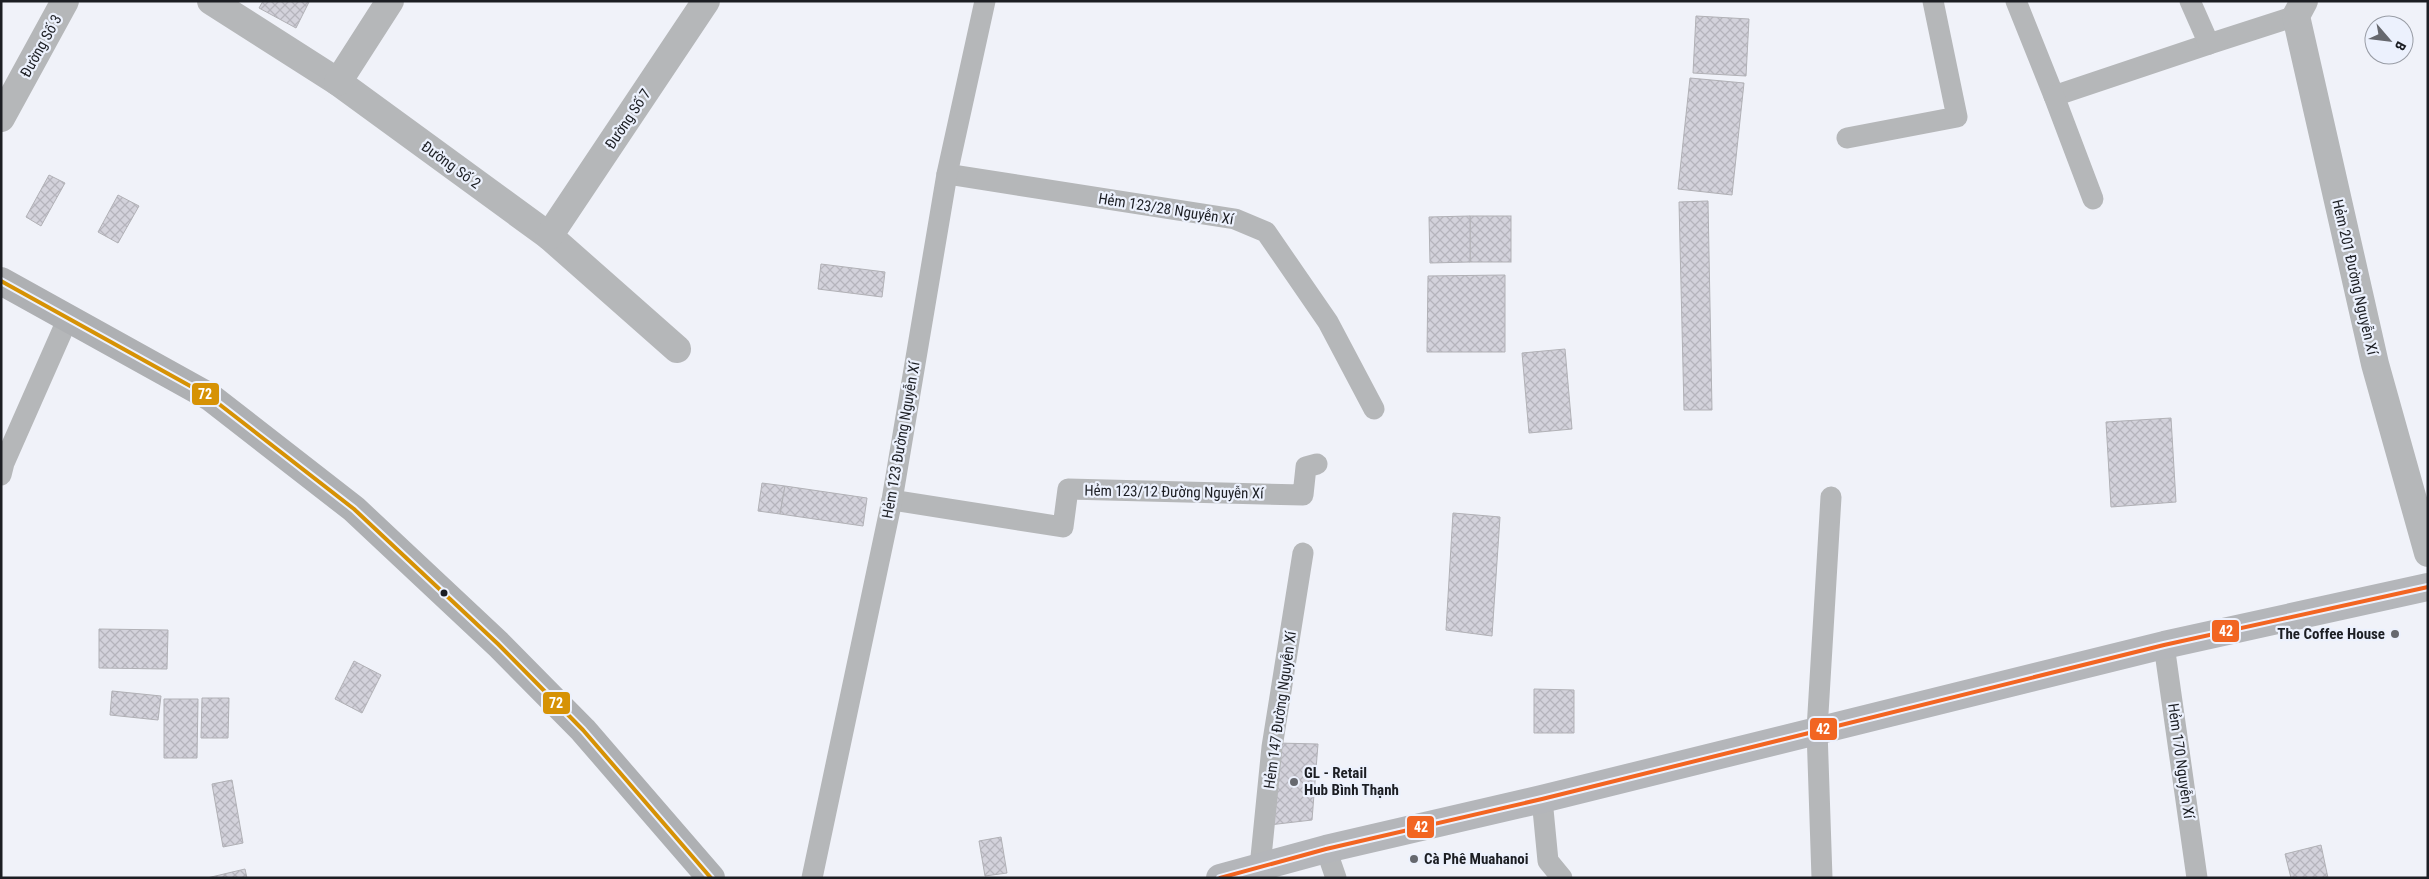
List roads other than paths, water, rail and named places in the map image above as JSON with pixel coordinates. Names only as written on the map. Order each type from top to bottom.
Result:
[{"type":"main road","points":[[1,281],[210,397],[354,509],[498,644],[584,730],[711,878]]},
{"type":"main road","points":[[1220,878],[1326,849],[1542,799],[2164,645],[2428,587]]},
{"type":"street","name":"Đường Số 3","points":[[1,118],[65,1]]},
{"type":"street","name":"Đường Số 2","points":[[210,1],[338,82],[549,236],[677,349]]},
{"type":"street","points":[[338,82],[390,1]]},
{"type":"street","name":"Đường Số 7","points":[[549,236],[706,1]]},
{"type":"street","name":"Hẻm 201 Đường Nguyễn Xí","points":[[2300,9],[2375,364],[2428,553]]},
{"type":"lane","name":"Hẻm 123 Đường Nguyễn Xí","points":[[812,878],[892,500],[947,174],[985,1]]},
{"type":"lane","points":[[1846,138],[1957,118],[1933,1]]},
{"type":"lane","points":[[2016,1],[2094,199]]},
{"type":"lane","points":[[2190,1],[2209,44]]},
{"type":"lane","points":[[2054,96],[2209,44],[2300,9]]},
{"type":"lane","name":"Hẻm 123/28 Nguyễn Xí","points":[[947,174],[1235,219],[1266,232],[1328,322],[1374,409]]},
{"type":"lane","points":[[1,475],[4,463],[68,318]]},
{"type":"lane","name":"Hẻm 123/12 Đường Nguyễn Xí","points":[[892,500],[1063,527],[1068,489],[1303,495],[1306,467],[1317,464]]},
{"type":"lane","points":[[1822,878],[1817,730],[1832,497]]},
{"type":"lane","name":"Hẻm 147 Đường Nguyễn Xí","points":[[1260,867],[1272,747],[1303,553]]},
{"type":"lane","name":"Hẻm 170 Nguyễn Xí","points":[[2164,645],[2197,878]]},
{"type":"lane","points":[[1542,799],[1548,861],[1562,878]]},
{"type":"lane","points":[[1326,849],[1336,878]]},
{"type":"place","name":"The Coffee House","points":[[2395,634]]},
{"type":"place","name":"GL - Retail Hub Bình Thạnh","points":[[1294,782]]},
{"type":"place","name":"Cà Phê Muahanoi","points":[[1414,859]]}]
